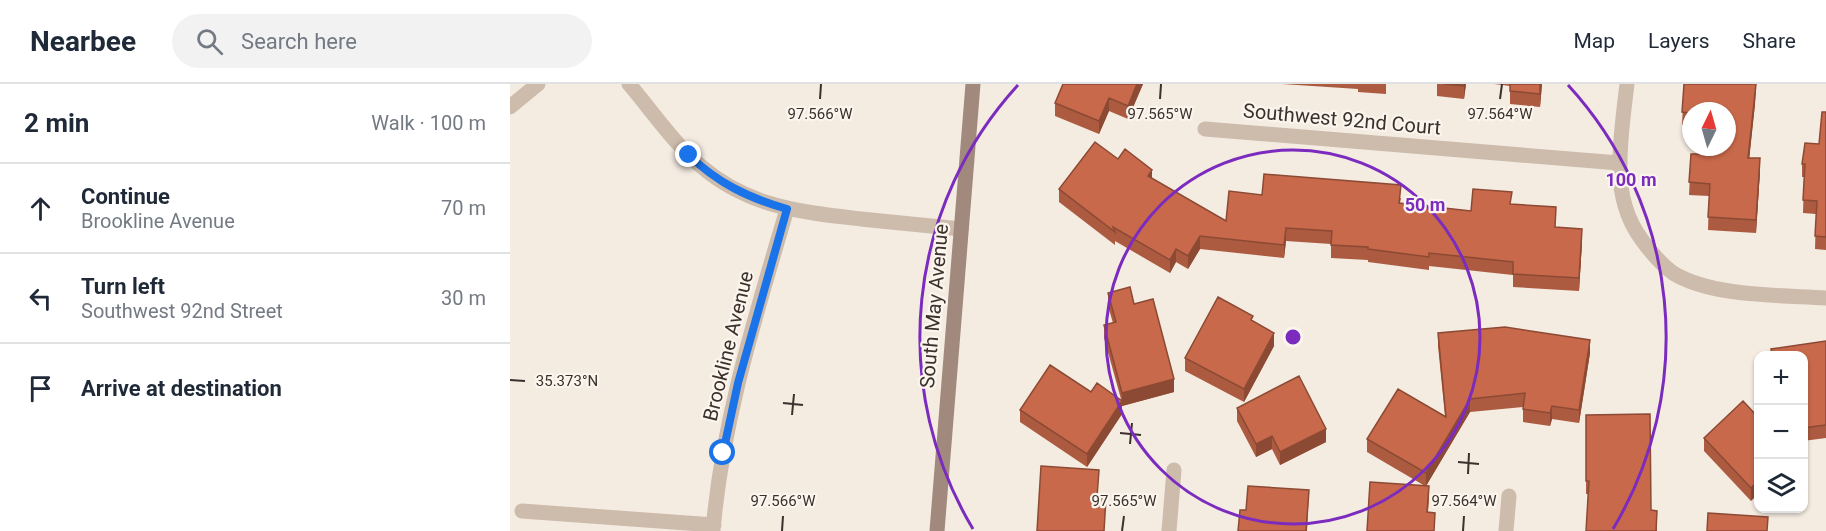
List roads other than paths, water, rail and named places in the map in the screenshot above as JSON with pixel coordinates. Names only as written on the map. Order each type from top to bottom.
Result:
[{"type":"main road","name":"South May Avenue","points":[[937,531],[973,84]]},
{"type":"street","points":[[510,107],[538,84]]},
{"type":"street","points":[[629,84],[701,167],[736,190],[759,201],[787,209],[961,230]]},
{"type":"street","points":[[1627,84],[1619,163],[1626,212],[1646,245],[1672,272],[1690,281],[1725,290],[1826,298]]},
{"type":"street","name":"Southwest 92nd Court","points":[[1205,129],[1619,163]]},
{"type":"street","name":"Brookline Avenue","points":[[713,528],[719,475],[738,383],[787,209]]},
{"type":"street","points":[[1169,531],[1174,470]]},
{"type":"street","points":[[1506,531],[1509,496]]},
{"type":"street","points":[[522,511],[713,528]]}]
